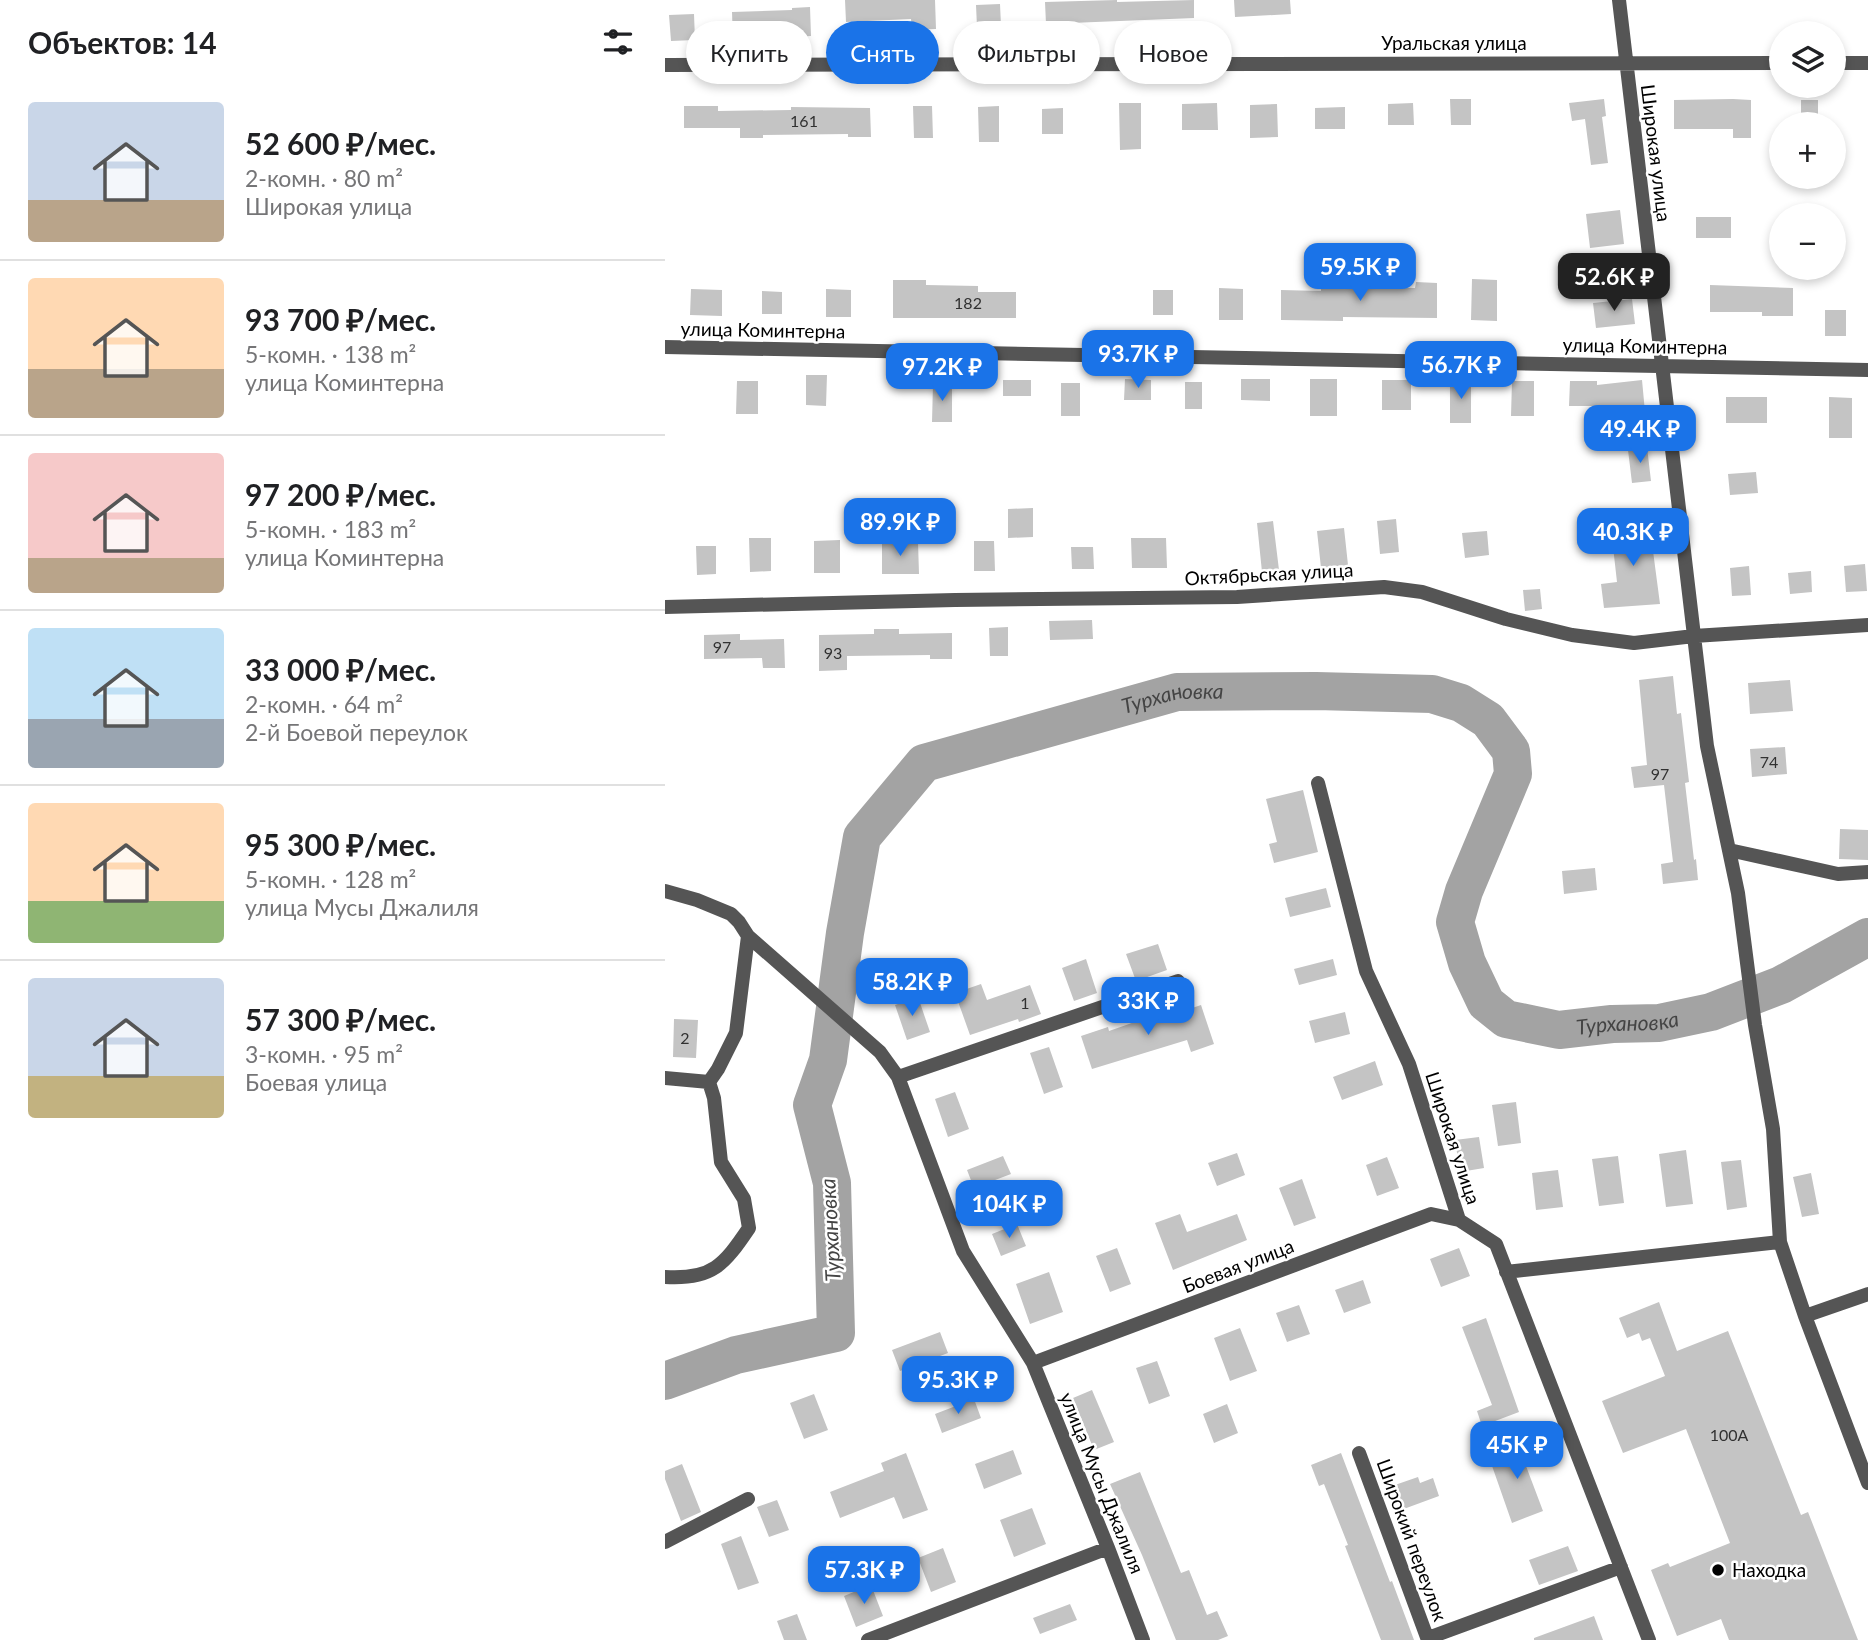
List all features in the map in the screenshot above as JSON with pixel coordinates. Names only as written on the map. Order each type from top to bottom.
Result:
[{"type":"street","name":"Широкая улица","points":[[1619,0],[1707,746],[1738,892],[1755,1025],[1773,1129],[1780,1242]]},
{"type":"street","name":"Уральская улица","points":[[665,65],[1769,63]]},
{"type":"street","points":[[1846,63],[1868,63]]},
{"type":"street","name":"улица Коминтерна","points":[[665,347],[1868,370]]},
{"type":"street","name":"Октябрьская улица","points":[[665,607],[1237,597],[1384,587],[1422,592],[1506,619],[1572,635],[1635,643],[1694,636],[1868,625]]},
{"type":"street","name":"Широкая улица","points":[[1318,783],[1366,971],[1409,1064],[1459,1220],[1496,1244],[1649,1640]]},
{"type":"street","points":[[1729,850],[1838,874],[1868,872]]},
{"type":"street","name":"улица Мусы Джалиля","points":[[665,891],[731,914],[748,936],[880,1052],[898,1077],[963,1251],[1033,1363],[1143,1640]]},
{"type":"street","points":[[709,1082],[719,1069],[736,1033],[748,936]]},
{"type":"street","points":[[898,1077],[1178,981]]},
{"type":"street","points":[[665,1078],[709,1082]]},
{"type":"street","points":[[665,1277],[688,1278],[715,1269],[732,1254],[750,1228],[744,1199],[721,1162],[714,1098],[709,1082]]},
{"type":"street","name":"Боевая улица","points":[[1033,1363],[1431,1214],[1459,1220]]},
{"type":"street","points":[[1506,1272],[1780,1242],[1868,1483]]},
{"type":"street","points":[[1805,1316],[1868,1294]]},
{"type":"street","name":"Широкий переулок","points":[[1359,1453],[1428,1639]]},
{"type":"street","points":[[665,1542],[748,1499]]},
{"type":"street","points":[[868,1640],[1108,1548]]},
{"type":"street","points":[[1428,1639],[1621,1567]]},
{"type":"building","points":[[845,0],[935,0],[936,21],[846,21]]},
{"type":"building","points":[[1194,0],[1194,18],[1046,21],[1045,2]]},
{"type":"building","points":[[1234,0],[1290,0],[1291,14],[1235,17]]},
{"type":"building","points":[[1000,4],[1001,21],[977,21],[976,5]]},
{"type":"building","points":[[810,7],[810,21],[732,21],[732,12]]},
{"type":"building","points":[[694,14],[694,21],[686,21],[686,40],[671,41],[669,15]]},
{"type":"building","points":[[1450,99],[1471,99],[1471,125],[1451,125]]},
{"type":"building","points":[[1604,99],[1606,116],[1602,117],[1608,163],[1591,165],[1585,119],[1572,121],[1569,103]]},
{"type":"building","points":[[1674,100],[1751,100],[1751,138],[1733,138],[1733,129],[1674,129]]},
{"type":"building","points":[[1801,100],[1818,100],[1818,112],[1801,112]]},
{"type":"building","points":[[1119,103],[1141,103],[1141,149],[1120,150]]},
{"type":"building","points":[[1217,103],[1218,130],[1182,130],[1182,104]]},
{"type":"building","points":[[1413,103],[1414,125],[1388,125],[1388,104]]},
{"type":"building","points":[[1277,104],[1278,137],[1250,138],[1250,105]]},
{"type":"building","points":[[684,106],[718,106],[718,111],[791,110],[791,107],[870,108],[871,137],[848,137],[848,134],[763,135],[763,138],[740,138],[740,128],[684,128]]},
{"type":"building","points":[[913,106],[932,106],[933,138],[914,138]]},
{"type":"building","points":[[999,106],[999,142],[979,142],[978,107]]},
{"type":"building","points":[[1345,107],[1345,129],[1315,129],[1315,108]]},
{"type":"building","points":[[1063,108],[1063,134],[1042,134],[1042,109]]},
{"type":"building","points":[[1620,210],[1624,244],[1590,248],[1586,214]]},
{"type":"building","points":[[1696,217],[1731,217],[1731,238],[1696,238]]},
{"type":"building","points":[[1472,279],[1497,280],[1497,321],[1471,320]]},
{"type":"building","points":[[893,280],[926,280],[926,285],[978,286],[978,292],[1016,292],[1016,318],[893,318]]},
{"type":"building","points":[[1416,282],[1437,283],[1437,318],[1343,317],[1343,321],[1281,320],[1281,290],[1321,291],[1321,287],[1415,288]]},
{"type":"building","points":[[1710,285],[1793,288],[1793,316],[1762,316],[1762,312],[1710,312]]},
{"type":"building","points":[[1219,288],[1243,289],[1243,320],[1219,320]]},
{"type":"building","points":[[691,289],[722,290],[722,316],[690,315]]},
{"type":"building","points":[[826,289],[851,290],[851,317],[826,317]]},
{"type":"building","points":[[1153,290],[1173,290],[1173,315],[1153,315]]},
{"type":"building","points":[[762,291],[782,292],[782,314],[762,314]]},
{"type":"building","points":[[1632,299],[1635,324],[1596,328],[1593,303]]},
{"type":"building","points":[[1825,310],[1846,310],[1846,336],[1825,336]]},
{"type":"building","points":[[806,375],[827,375],[826,406],[806,405]]},
{"type":"building","points":[[1125,379],[1151,380],[1151,400],[1124,400]]},
{"type":"building","points":[[1241,379],[1270,379],[1270,401],[1241,400]]},
{"type":"building","points":[[1310,379],[1337,379],[1337,416],[1310,416]]},
{"type":"building","points":[[1450,379],[1471,379],[1471,423],[1450,423]]},
{"type":"building","points":[[1003,380],[1031,380],[1031,396],[1003,396]]},
{"type":"building","points":[[1382,380],[1411,380],[1411,410],[1382,410]]},
{"type":"building","points":[[1642,380],[1645,412],[1622,415],[1621,406],[1569,406],[1570,381],[1597,381],[1597,385]]},
{"type":"building","points":[[737,381],[758,381],[758,414],[736,414]]},
{"type":"building","points":[[1512,381],[1534,381],[1534,416],[1511,416]]},
{"type":"building","points":[[1185,382],[1202,382],[1202,409],[1185,409]]},
{"type":"building","points":[[1061,383],[1080,383],[1080,416],[1061,416]]},
{"type":"building","points":[[933,384],[952,384],[952,422],[932,422]]},
{"type":"building","points":[[1726,397],[1767,397],[1767,423],[1726,423]]},
{"type":"building","points":[[1829,397],[1852,398],[1852,438],[1829,438]]},
{"type":"building","points":[[1647,447],[1651,481],[1632,483],[1628,450]]},
{"type":"building","points":[[1756,472],[1758,493],[1730,495],[1728,474]]},
{"type":"building","points":[[1033,508],[1033,537],[1008,538],[1008,509]]},
{"type":"building","points":[[1396,519],[1399,552],[1380,554],[1377,521]]},
{"type":"building","points":[[1273,521],[1279,570],[1262,572],[1257,523]]},
{"type":"building","points":[[1656,524],[1659,550],[1653,551],[1660,604],[1604,608],[1601,584],[1617,582],[1611,529]]},
{"type":"building","points":[[1344,528],[1348,565],[1321,568],[1317,531]]},
{"type":"building","points":[[1487,531],[1489,555],[1465,558],[1462,533]]},
{"type":"building","points":[[749,538],[771,538],[771,571],[750,572]]},
{"type":"building","points":[[1131,538],[1166,538],[1167,568],[1132,568]]},
{"type":"building","points":[[840,540],[840,573],[814,573],[814,541]]},
{"type":"building","points":[[974,541],[994,541],[995,571],[974,571]]},
{"type":"building","points":[[882,542],[918,542],[919,574],[882,574]]},
{"type":"building","points":[[696,546],[716,546],[716,574],[697,575]]},
{"type":"building","points":[[1071,547],[1093,547],[1094,569],[1072,569]]},
{"type":"building","points":[[1865,564],[1867,591],[1846,592],[1844,566]]},
{"type":"building","points":[[1749,566],[1751,595],[1732,596],[1730,568]]},
{"type":"building","points":[[1811,571],[1812,592],[1790,594],[1788,573]]},
{"type":"building","points":[[1540,589],[1542,609],[1525,611],[1523,590]]},
{"type":"building","points":[[1092,620],[1093,639],[1050,640],[1049,621]]},
{"type":"building","points":[[1008,627],[1008,656],[990,656],[989,628]]},
{"type":"building","points":[[874,629],[899,629],[899,634],[952,633],[952,659],[930,659],[930,655],[847,656],[847,670],[819,671],[819,635],[874,634]]},
{"type":"building","points":[[740,634],[740,640],[784,639],[785,668],[763,668],[762,658],[704,659],[704,635]]},
{"type":"building","points":[[1673,676],[1677,714],[1681,713],[1689,782],[1685,783],[1698,880],[1663,884],[1661,864],[1673,862],[1664,785],[1634,788],[1631,767],[1647,765],[1639,680]]},
{"type":"building","points":[[1790,680],[1793,711],[1750,714],[1748,683]]},
{"type":"building","points":[[1785,747],[1787,774],[1752,777],[1750,749]]},
{"type":"building","points":[[1303,790],[1318,852],[1274,863],[1269,844],[1277,842],[1266,799]]},
{"type":"building","points":[[1840,829],[1868,830],[1868,860],[1839,859]]},
{"type":"building","points":[[1595,868],[1597,890],[1564,894],[1562,871]]},
{"type":"building","points":[[1326,888],[1331,907],[1290,917],[1285,898]]},
{"type":"building","points":[[1158,944],[1167,970],[1136,981],[1126,954]]},
{"type":"building","points":[[1086,959],[1097,993],[1074,1001],[1062,968]]},
{"type":"building","points":[[1333,959],[1337,975],[1299,985],[1294,969]]},
{"type":"building","points":[[981,984],[987,1000],[1030,985],[1041,1014],[970,1035],[955,993]]},
{"type":"building","points":[[918,997],[930,1032],[907,1040],[895,1005]]},
{"type":"building","points":[[1201,1005],[1214,1044],[1191,1052],[1187,1040],[1092,1069],[1081,1036],[1108,1027],[1109,1031],[1149,1017],[1151,1022]]},
{"type":"building","points":[[1345,1012],[1350,1034],[1315,1043],[1309,1021]]},
{"type":"building","points":[[674,1019],[698,1020],[696,1058],[673,1057]]},
{"type":"building","points":[[1049,1047],[1063,1087],[1044,1094],[1030,1053]]},
{"type":"building","points":[[1375,1061],[1383,1085],[1342,1100],[1333,1077]]},
{"type":"building","points":[[955,1092],[969,1129],[948,1137],[935,1099]]},
{"type":"building","points":[[1516,1102],[1521,1143],[1498,1146],[1492,1105]]},
{"type":"building","points":[[1479,1137],[1484,1168],[1460,1172],[1455,1140]]},
{"type":"building","points":[[1686,1150],[1693,1204],[1666,1207],[1659,1154]]},
{"type":"building","points":[[1237,1153],[1245,1175],[1217,1186],[1208,1163]]},
{"type":"building","points":[[1003,1156],[1011,1174],[974,1188],[967,1170]]},
{"type":"building","points":[[1618,1156],[1624,1203],[1599,1206],[1592,1159]]},
{"type":"building","points":[[1387,1157],[1399,1188],[1377,1196],[1366,1165]]},
{"type":"building","points":[[1741,1160],[1747,1207],[1727,1210],[1721,1162]]},
{"type":"building","points":[[1558,1170],[1563,1207],[1536,1210],[1532,1173]]},
{"type":"building","points":[[1811,1173],[1819,1214],[1802,1217],[1793,1177]]},
{"type":"building","points":[[1302,1179],[1316,1218],[1294,1226],[1279,1188]]},
{"type":"building","points":[[1180,1214],[1187,1232],[1237,1214],[1247,1240],[1173,1270],[1155,1223]]},
{"type":"building","points":[[1017,1224],[1026,1246],[1001,1256],[992,1234]]},
{"type":"building","points":[[1117,1248],[1131,1284],[1110,1292],[1096,1256]]},
{"type":"building","points":[[1459,1248],[1470,1276],[1441,1287],[1430,1259]]},
{"type":"building","points":[[1049,1272],[1063,1312],[1030,1324],[1016,1284]]},
{"type":"building","points":[[1363,1280],[1371,1303],[1344,1313],[1335,1290]]},
{"type":"building","points":[[1659,1302],[1677,1351],[1728,1331],[1801,1515],[1808,1512],[1858,1640],[1729,1640],[1721,1619],[1677,1636],[1651,1570],[1668,1563],[1670,1567],[1730,1543],[1686,1429],[1623,1453],[1602,1401],[1665,1376],[1650,1338],[1642,1341],[1639,1333],[1627,1338],[1619,1318]]},
{"type":"building","points":[[1299,1305],[1310,1334],[1287,1342],[1276,1313]]},
{"type":"building","points":[[1486,1318],[1519,1412],[1482,1426],[1477,1411],[1492,1405],[1462,1327]]},
{"type":"building","points":[[1240,1328],[1257,1371],[1230,1381],[1214,1338]]},
{"type":"building","points":[[940,1332],[948,1353],[900,1371],[892,1350]]},
{"type":"building","points":[[1157,1361],[1170,1396],[1149,1404],[1136,1368]]},
{"type":"building","points":[[1092,1390],[1114,1442],[1094,1450],[1073,1398]]},
{"type":"building","points":[[814,1394],[828,1430],[804,1439],[790,1403]]},
{"type":"building","points":[[974,1399],[981,1418],[942,1433],[935,1414]]},
{"type":"building","points":[[1227,1404],[1238,1433],[1214,1443],[1203,1414]]},
{"type":"building","points":[[1532,1441],[1539,1462],[1526,1466],[1543,1511],[1512,1523],[1491,1456]]},
{"type":"building","points":[[1013,1450],[1022,1474],[984,1489],[975,1464]]},
{"type":"building","points":[[906,1453],[928,1510],[903,1519],[894,1497],[840,1518],[830,1492],[884,1471],[881,1463]]},
{"type":"building","points":[[1341,1453],[1414,1640],[1381,1640],[1324,1484],[1319,1486],[1311,1465]]},
{"type":"building","points":[[682,1464],[701,1512],[681,1521],[665,1479],[665,1471]]},
{"type":"building","points":[[1140,1472],[1181,1573],[1189,1570],[1207,1615],[1217,1611],[1228,1636],[1218,1640],[1176,1640],[1110,1484]]},
{"type":"building","points":[[1418,1477],[1420,1483],[1433,1478],[1439,1496],[1401,1510],[1392,1486]]},
{"type":"building","points":[[777,1500],[789,1530],[769,1537],[757,1507]]},
{"type":"building","points":[[1032,1508],[1046,1544],[1014,1557],[1000,1520]]},
{"type":"building","points":[[741,1536],[759,1583],[738,1590],[721,1544]]},
{"type":"building","points":[[1568,1546],[1578,1571],[1539,1585],[1529,1560]]},
{"type":"building","points":[[943,1548],[956,1582],[931,1592],[918,1558]]},
{"type":"building","points":[[871,1585],[883,1616],[856,1627],[844,1596]]},
{"type":"building","points":[[1070,1604],[1077,1620],[1040,1634],[1033,1618]]},
{"type":"building","points":[[797,1614],[807,1640],[784,1640],[777,1621]]},
{"type":"building","points":[[1594,1616],[1603,1640],[1534,1640],[1534,1638]]},
{"type":"waterway","name":"Турхановка","points":[[665,1381],[736,1355],[836,1333],[832,1183],[812,1105],[828,1060],[845,933],[862,837],[924,763],[1177,692],[1432,694],[1461,703],[1488,720],[1511,751],[1513,774],[1464,891],[1455,922],[1467,963],[1486,1003],[1506,1019],[1559,1030],[1612,1024],[1659,1023],[1711,1012],[1781,985],[1868,937]]},
{"type":"place","name":"Находка","points":[[1718,1570]]}]
